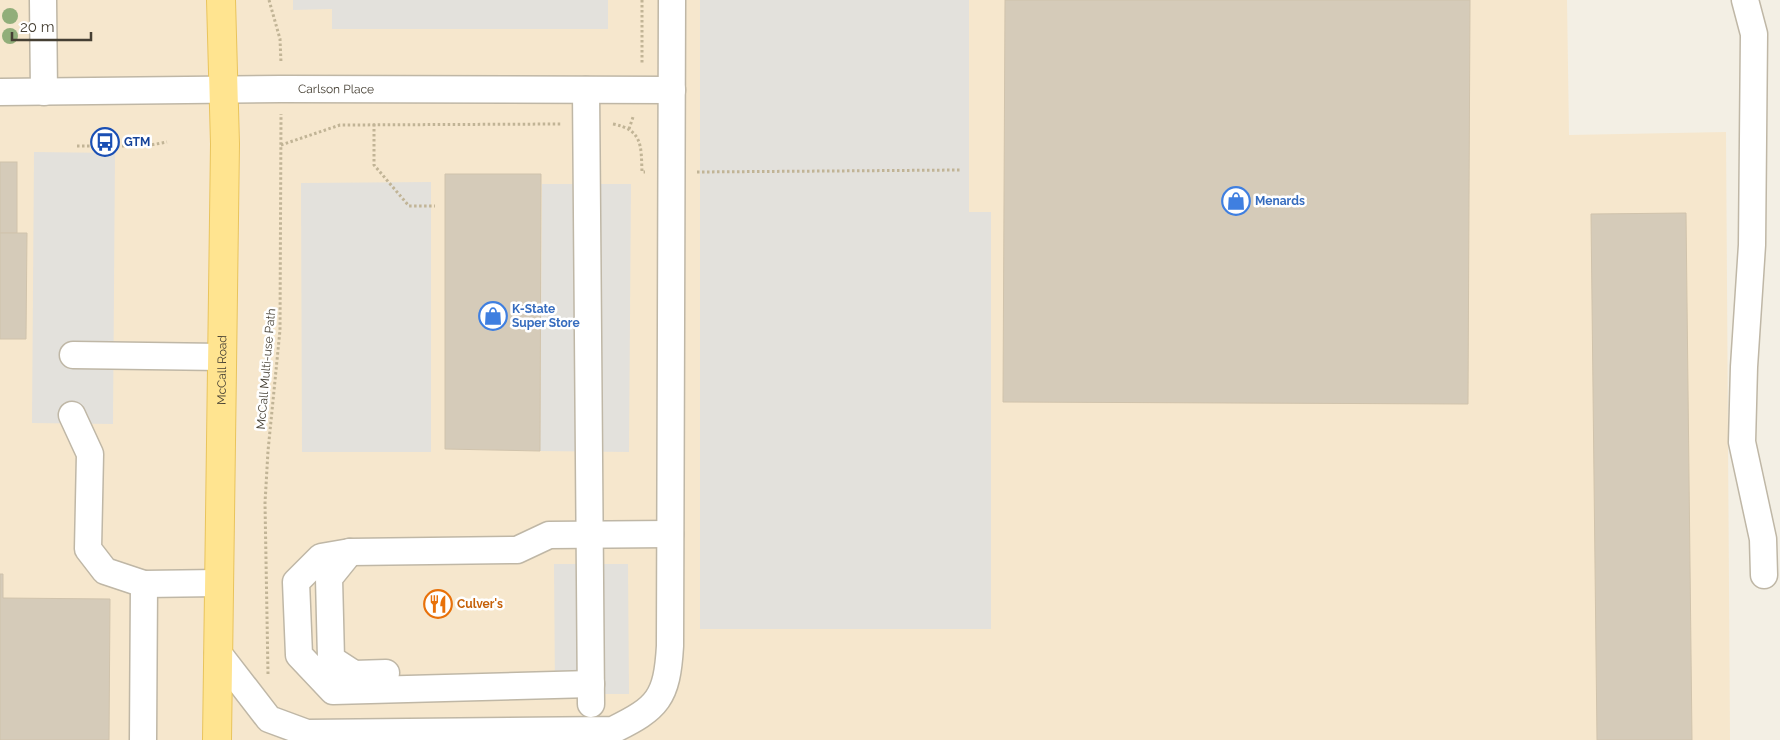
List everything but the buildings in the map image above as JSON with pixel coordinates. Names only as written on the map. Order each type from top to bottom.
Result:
[{"type":"main road","name":"McCall Road","points":[[217,740],[225,144],[221,0]]},
{"type":"street","points":[[43,0],[44,92]]},
{"type":"street","points":[[218,653],[269,718],[299,737],[504,736],[613,730],[637,718],[655,704],[664,687],[669,666],[672,0]]},
{"type":"street","points":[[1745,0],[1754,34],[1752,245],[1744,368],[1742,442],[1763,539],[1764,575]]},
{"type":"street","name":"Carlson Place","points":[[0,92],[281,89],[672,90]]},
{"type":"street","points":[[586,90],[590,534],[591,694],[539,684],[333,691],[299,655],[296,582],[320,557],[350,552],[517,550],[548,535],[590,534],[670,534]]},
{"type":"street","points":[[73,355],[222,357]]},
{"type":"street","points":[[72,415],[90,454],[88,549],[105,571],[144,584],[219,583]]},
{"type":"street","points":[[143,740],[144,584]]},
{"type":"path","name":"McCall Multi-use Path","points":[[269,0],[280,39],[281,89],[280,330],[268,451],[265,503],[269,718]]},
{"type":"path","points":[[281,145],[340,125],[586,123],[625,126],[635,133],[641,146],[642,172],[960,170]]},
{"type":"path","points":[[374,124],[374,165],[409,206],[435,206]]},
{"type":"path","points":[[77,146],[144,146],[167,142]]},
{"type":"shaded area","points":[[0,0],[1567,0],[1569,135],[1726,132],[1730,740],[0,740]]},
{"type":"shaded area","points":[[293,0],[608,0],[608,29],[332,29],[332,9],[293,10]]},
{"type":"shaded area","points":[[700,0],[969,0],[969,212],[991,212],[991,629],[700,629]]},
{"type":"shaded area","points":[[34,152],[115,153],[113,424],[32,423]]},
{"type":"shaded area","points":[[431,182],[431,452],[302,452],[301,183]]},
{"type":"shaded area","points":[[542,184],[631,184],[629,452],[540,451]]},
{"type":"shaded area","points":[[554,564],[628,564],[629,694],[555,694]]},
{"type":"place","name":"GTM","points":[[105,142]]},
{"type":"place","name":"Menards","points":[[1236,201]]},
{"type":"place","name":"K-State Super Store","points":[[493,316]]},
{"type":"place","name":"Culver's","points":[[438,604]]}]
